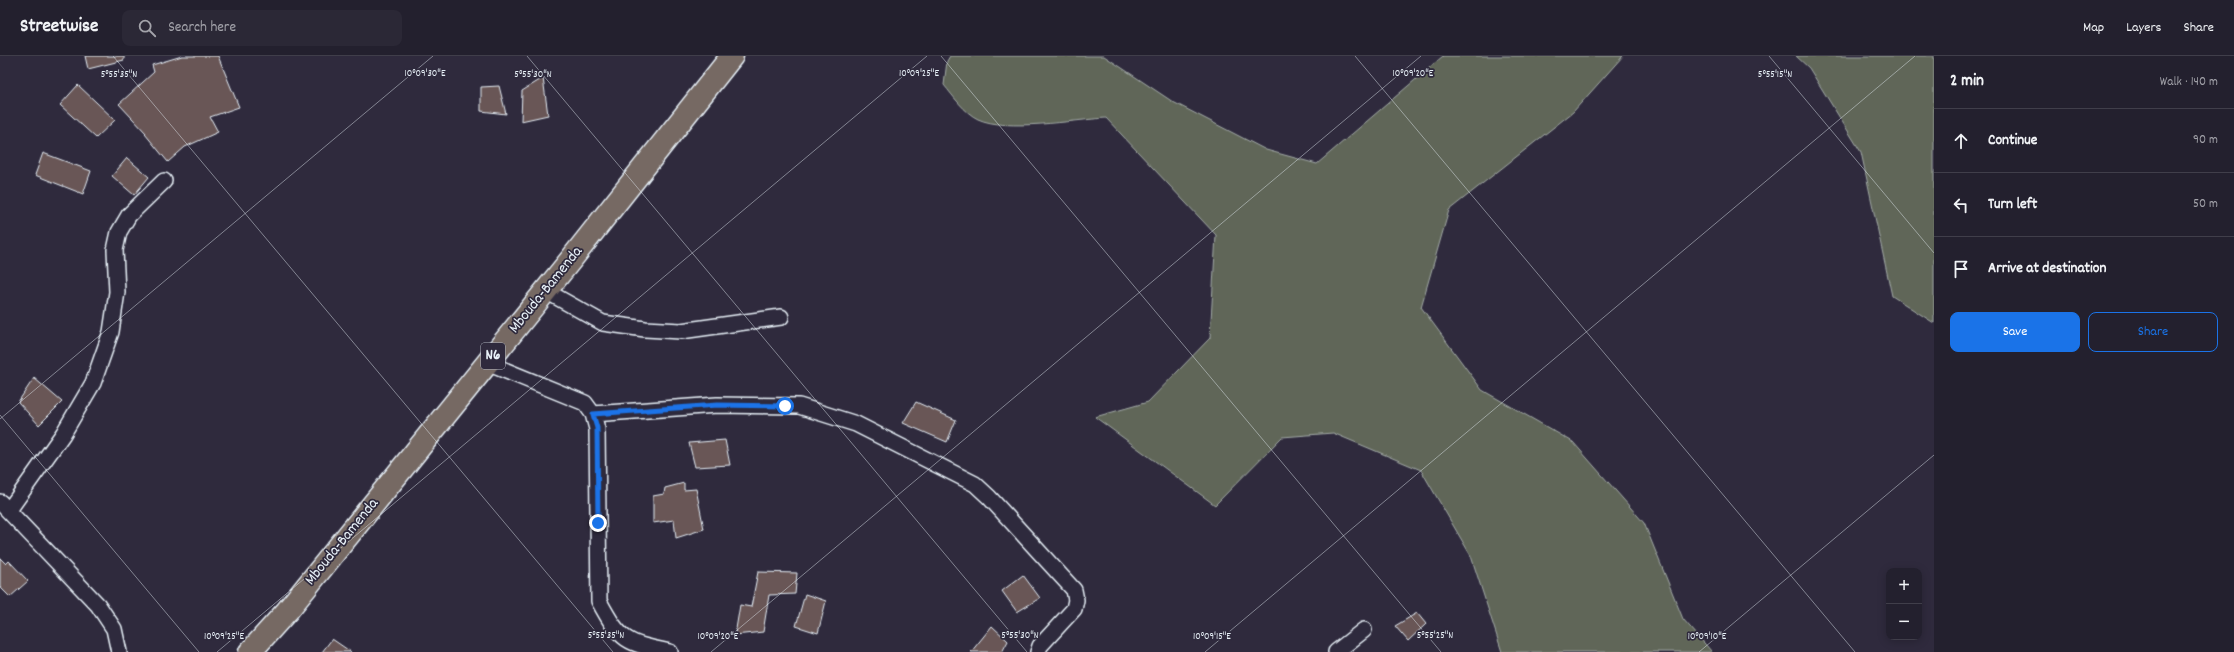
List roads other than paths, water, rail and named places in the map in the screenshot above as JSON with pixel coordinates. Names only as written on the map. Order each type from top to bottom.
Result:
[{"type":"highway","name":"Mbouda-Bamenda","points":[[250,652],[288,611],[546,291],[732,56]]},
{"type":"street","points":[[119,652],[114,629],[98,605],[5,506],[63,434],[93,383],[111,332],[117,292],[115,250],[119,232],[129,215],[164,181]]},
{"type":"street","points":[[546,291],[603,323],[645,329],[681,331],[781,317]]},
{"type":"street","points":[[487,363],[585,403],[593,414],[597,428],[599,601],[612,624],[625,640],[641,646],[670,652]]},
{"type":"street","points":[[593,414],[717,405],[799,406],[856,424],[975,484],[989,497],[1074,590],[1076,600],[1074,609],[1040,646],[1038,652]]},
{"type":"street","points":[[1336,652],[1364,630]]}]
